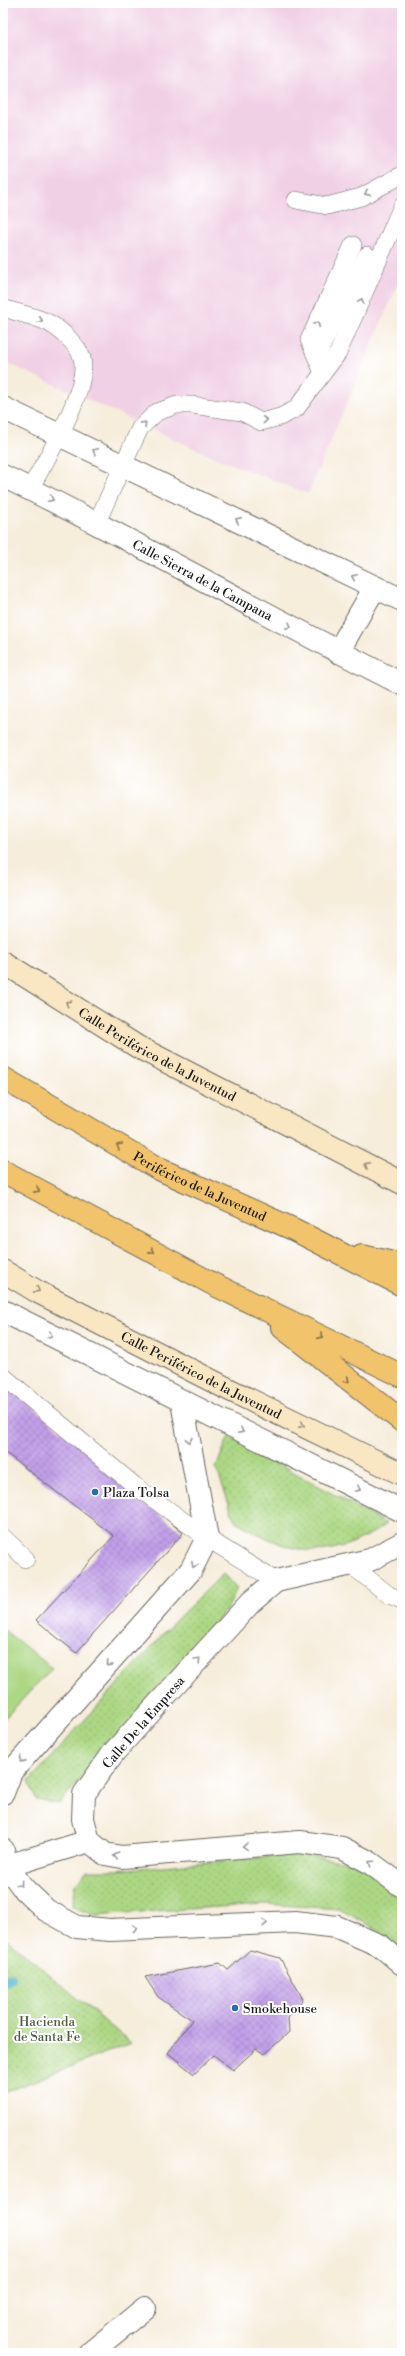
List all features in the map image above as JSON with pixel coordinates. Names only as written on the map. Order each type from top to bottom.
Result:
[{"type":"highway","name":"Periférico de la Juventud","points":[[3,1078],[159,1169],[293,1229],[329,1249],[402,1285]]},
{"type":"highway","points":[[3,1172],[211,1283],[402,1376]]},
{"type":"highway","points":[[329,1249],[402,1265]]},
{"type":"highway","points":[[252,1302],[402,1421]]},
{"type":"main road","name":"Calle Periférico de la Juventud","points":[[3,962],[138,1047],[402,1183]]},
{"type":"main road","name":"Calle Periférico de la Juventud","points":[[3,1271],[38,1292],[232,1391],[402,1474]]},
{"type":"street","points":[[3,408],[123,464],[402,600]]},
{"type":"street","name":"Calle Sierra de la Campana","points":[[3,476],[97,522],[338,652],[402,684]]},
{"type":"street","points":[[338,652],[375,586]]},
{"type":"street","points":[[3,1311],[402,1511]]},
{"type":"street","points":[[3,1793],[11,1772],[191,1570],[208,1538],[182,1402]]},
{"type":"street","name":"Calle De la Empresa","points":[[89,1841],[82,1820],[84,1794],[114,1752],[252,1602],[276,1581],[370,1560],[402,1543]]},
{"type":"street","points":[[402,1886],[369,1862],[342,1848],[300,1842],[122,1857],[106,1854],[89,1841],[5,1858],[23,1888],[46,1910],[77,1927],[110,1930],[295,1922],[336,1927],[382,1946],[402,1964]]},
{"type":"street","points":[[90,2353],[145,2308]]},
{"type":"lane","points":[[296,200],[327,206],[361,197],[402,175]]},
{"type":"lane","points":[[317,356],[402,206]]},
{"type":"lane","points":[[323,373],[309,340],[353,245]]},
{"type":"lane","points":[[97,522],[140,428],[157,412],[177,405],[192,405],[242,412],[261,422],[280,417],[296,409],[338,353],[373,259]]},
{"type":"lane","points":[[3,308],[50,323],[73,343],[82,358],[81,385],[59,434],[30,489]]},
{"type":"lane","points":[[3,1376],[134,1485],[208,1538],[276,1581]]},
{"type":"lane","points":[[3,1537],[26,1559]]},
{"type":"lane","points":[[351,1565],[388,1595],[402,1600]]},
{"type":"shaded area","points":[[3,3],[402,3],[402,274],[308,494],[216,458],[3,361]]},
{"type":"green space","points":[[229,1436],[387,1524],[365,1537],[346,1545],[328,1550],[311,1551],[294,1548],[276,1542],[235,1521],[216,1467]]},
{"type":"green space","points":[[223,1574],[237,1588],[228,1608],[59,1804],[36,1800],[29,1781],[178,1618]]},
{"type":"green space","points":[[3,1629],[52,1668],[3,1720]]},
{"type":"green space","points":[[300,1854],[359,1864],[402,1898],[402,1950],[378,1930],[339,1909],[265,1904],[94,1915],[72,1907],[76,1884],[87,1870],[116,1870]]},
{"type":"green space","name":"Hacienda de Santa Fe","points":[[3,1936],[131,2043],[3,2093]]},
{"type":"building","name":"Plaza Tolsa","points":[[3,1382],[183,1533],[76,1653],[36,1620],[114,1536],[3,1451]]},
{"type":"building","name":"Smokehouse","points":[[250,1950],[280,1958],[303,1999],[288,2018],[289,2032],[265,2054],[256,2049],[233,2070],[214,2055],[194,2074],[168,2053],[192,2020],[158,1997],[145,1977],[220,1963],[228,1970]]},
{"type":"waterway","points":[[3,1982],[11,1978]]},
{"type":"place","name":"Plaza Tolsa","points":[[95,1492]]},
{"type":"place","name":"Smokehouse","points":[[235,2008]]}]
